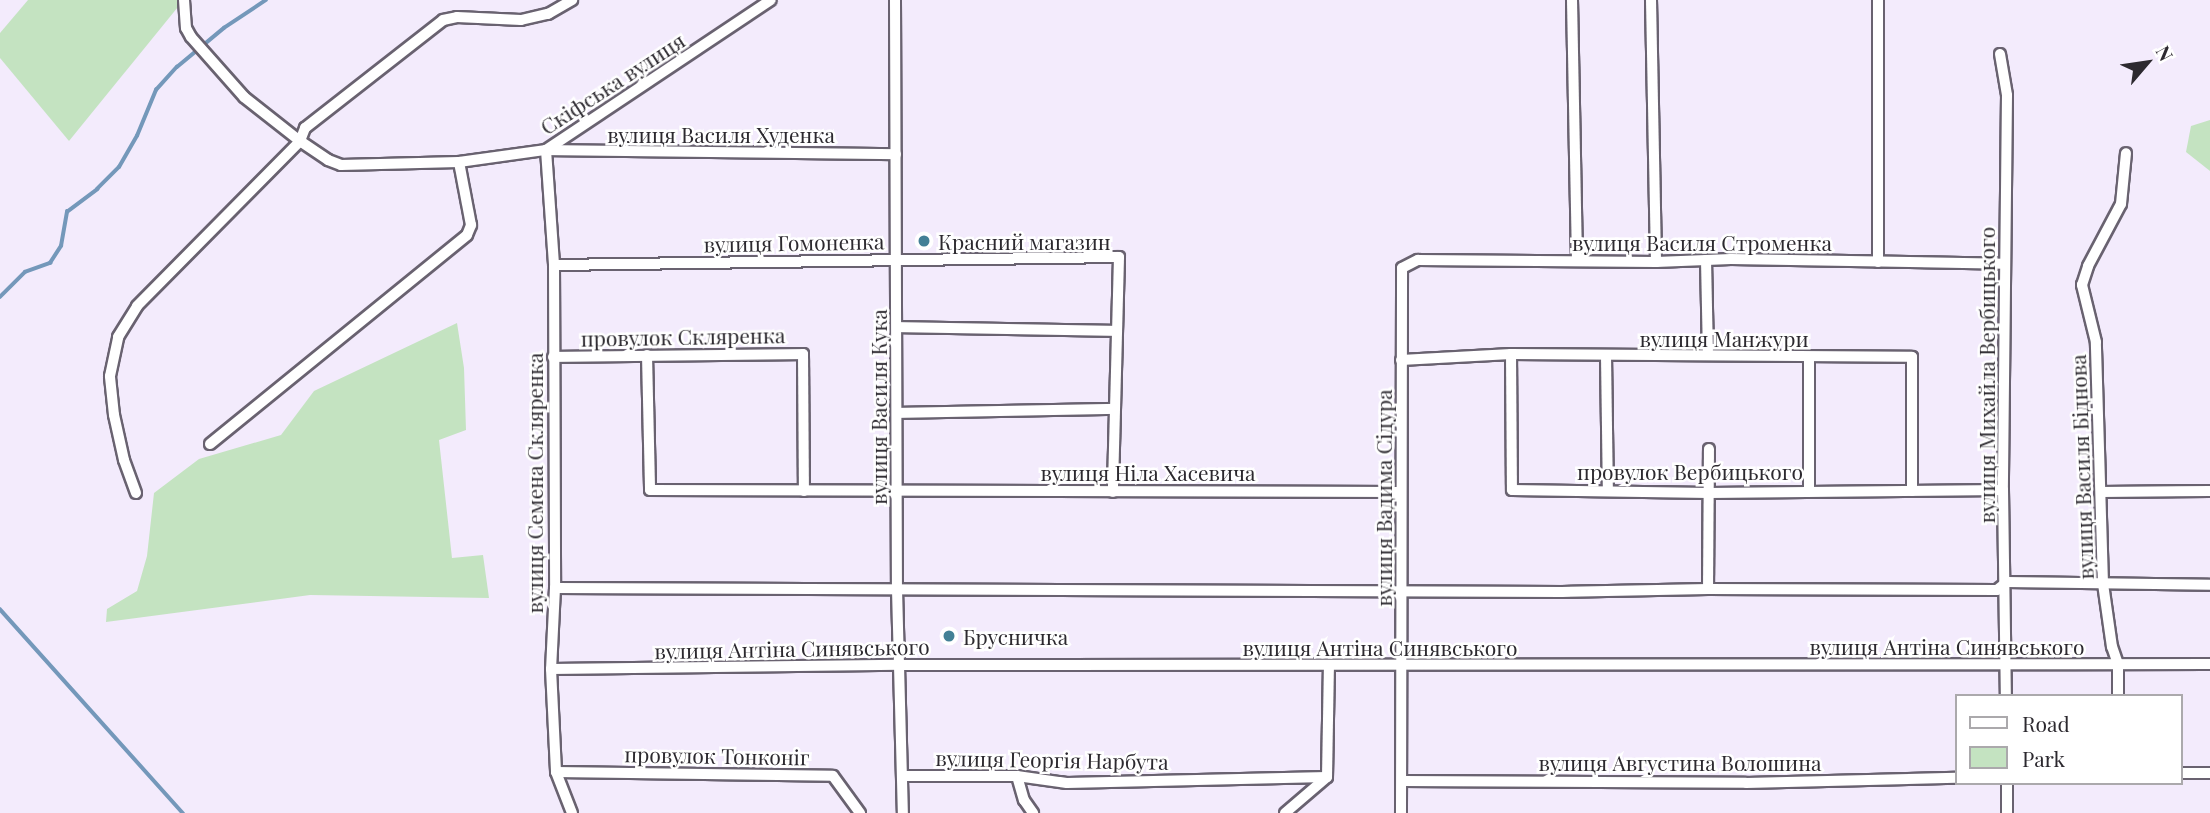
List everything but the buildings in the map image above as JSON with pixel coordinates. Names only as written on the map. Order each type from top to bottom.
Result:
[{"type":"street","name":"Скіфська вулиця","points":[[184,0],[186,28],[191,37],[244,97],[300,141],[328,160],[341,164],[459,162],[546,150],[771,0]]},
{"type":"street","points":[[136,493],[124,460],[114,415],[110,376],[118,337],[136,306],[300,141],[302,132],[313,121],[443,20],[457,17],[521,20],[548,14],[572,0]]},
{"type":"street","name":"вулиця Василя Кука","points":[[895,0],[898,260],[897,589],[903,776],[901,812]]},
{"type":"street","points":[[1572,0],[1577,260]]},
{"type":"street","points":[[1651,0],[1656,262]]},
{"type":"street","points":[[1878,0],[1878,262]]},
{"type":"street","name":"вулиця Михайла Вербицького","points":[[2000,54],[2007,95],[2003,490],[2007,582],[2006,694]]},
{"type":"street","name":"вулиця Василя Худенка","points":[[546,150],[896,154]]},
{"type":"street","name":"вулиця Семена Скляренка","points":[[546,150],[554,265],[555,588],[551,669],[556,772],[572,813]]},
{"type":"street","name":"вулиця Василя Біднова","points":[[2118,694],[2118,664],[2112,647],[2103,584],[2096,342],[2082,285],[2088,266],[2121,204],[2126,153]]},
{"type":"street","points":[[210,444],[467,235],[471,225],[459,162]]},
{"type":"street","name":"вулиця Гомоненка","points":[[554,265],[1119,257],[1117,331]]},
{"type":"street","name":"вулиця Василя Строменка","points":[[1402,268],[1418,260],[2005,264]]},
{"type":"street","points":[[1706,260],[1708,355]]},
{"type":"street","name":"вулиця Вадима Сідура","points":[[1401,813],[1402,268]]},
{"type":"street","points":[[897,327],[1117,331],[1113,492]]},
{"type":"street","name":"провулок Скляренка","points":[[553,357],[803,354],[804,491]]},
{"type":"street","name":"вулиця Манжури","points":[[1401,360],[1511,354],[1912,357],[1912,491]]},
{"type":"street","name":"провулок Вербицького","points":[[1511,354],[1512,490],[1709,493],[2003,490]]},
{"type":"street","name":"вулиця Ніла Хасевича","points":[[647,355],[650,490],[1400,492]]},
{"type":"street","points":[[1606,356],[1608,491]]},
{"type":"street","points":[[1809,358],[1809,491]]},
{"type":"street","points":[[898,413],[1115,409]]},
{"type":"street","points":[[1708,589],[1709,449]]},
{"type":"street","points":[[2101,492],[2210,491]]},
{"type":"street","points":[[555,588],[1562,592],[1708,589],[1997,590],[2007,582],[2210,585]]},
{"type":"street","name":"вулиця Антіна Синявського","points":[[551,669],[900,665],[1329,667],[2210,664]]},
{"type":"street","points":[[1285,813],[1327,777],[1329,667]]},
{"type":"street","name":"провулок Тонконіг","points":[[556,772],[833,776],[860,813]]},
{"type":"street","points":[[2182,773],[2210,773]]},
{"type":"street","name":"вулиця Георгія Нарбута","points":[[903,776],[1017,776],[1067,783],[1327,777]]},
{"type":"street","points":[[1017,776],[1024,800],[1033,813]]},
{"type":"street","name":"вулиця Августина Волошина","points":[[1403,781],[1746,783],[1954,778]]},
{"type":"street","points":[[2007,785],[2007,813]]},
{"type":"green space","points":[[28,0],[182,2],[69,141],[0,58],[0,33]]},
{"type":"green space","points":[[2210,120],[2210,171],[2186,152],[2191,126]]},
{"type":"green space","points":[[457,323],[464,368],[466,430],[439,440],[452,558],[483,555],[489,598],[310,595],[106,622],[107,609],[137,591],[147,556],[154,493],[199,459],[281,435],[314,391]]},
{"type":"waterway","points":[[0,297],[25,272],[50,263],[61,246],[67,212],[97,189],[119,167],[137,136],[156,90],[177,67],[224,28],[266,0]]},
{"type":"waterway","points":[[0,609],[183,813]]},
{"type":"place","name":"Красний магазин","points":[[924,241]]},
{"type":"place","name":"Брусничка","points":[[949,636]]}]
